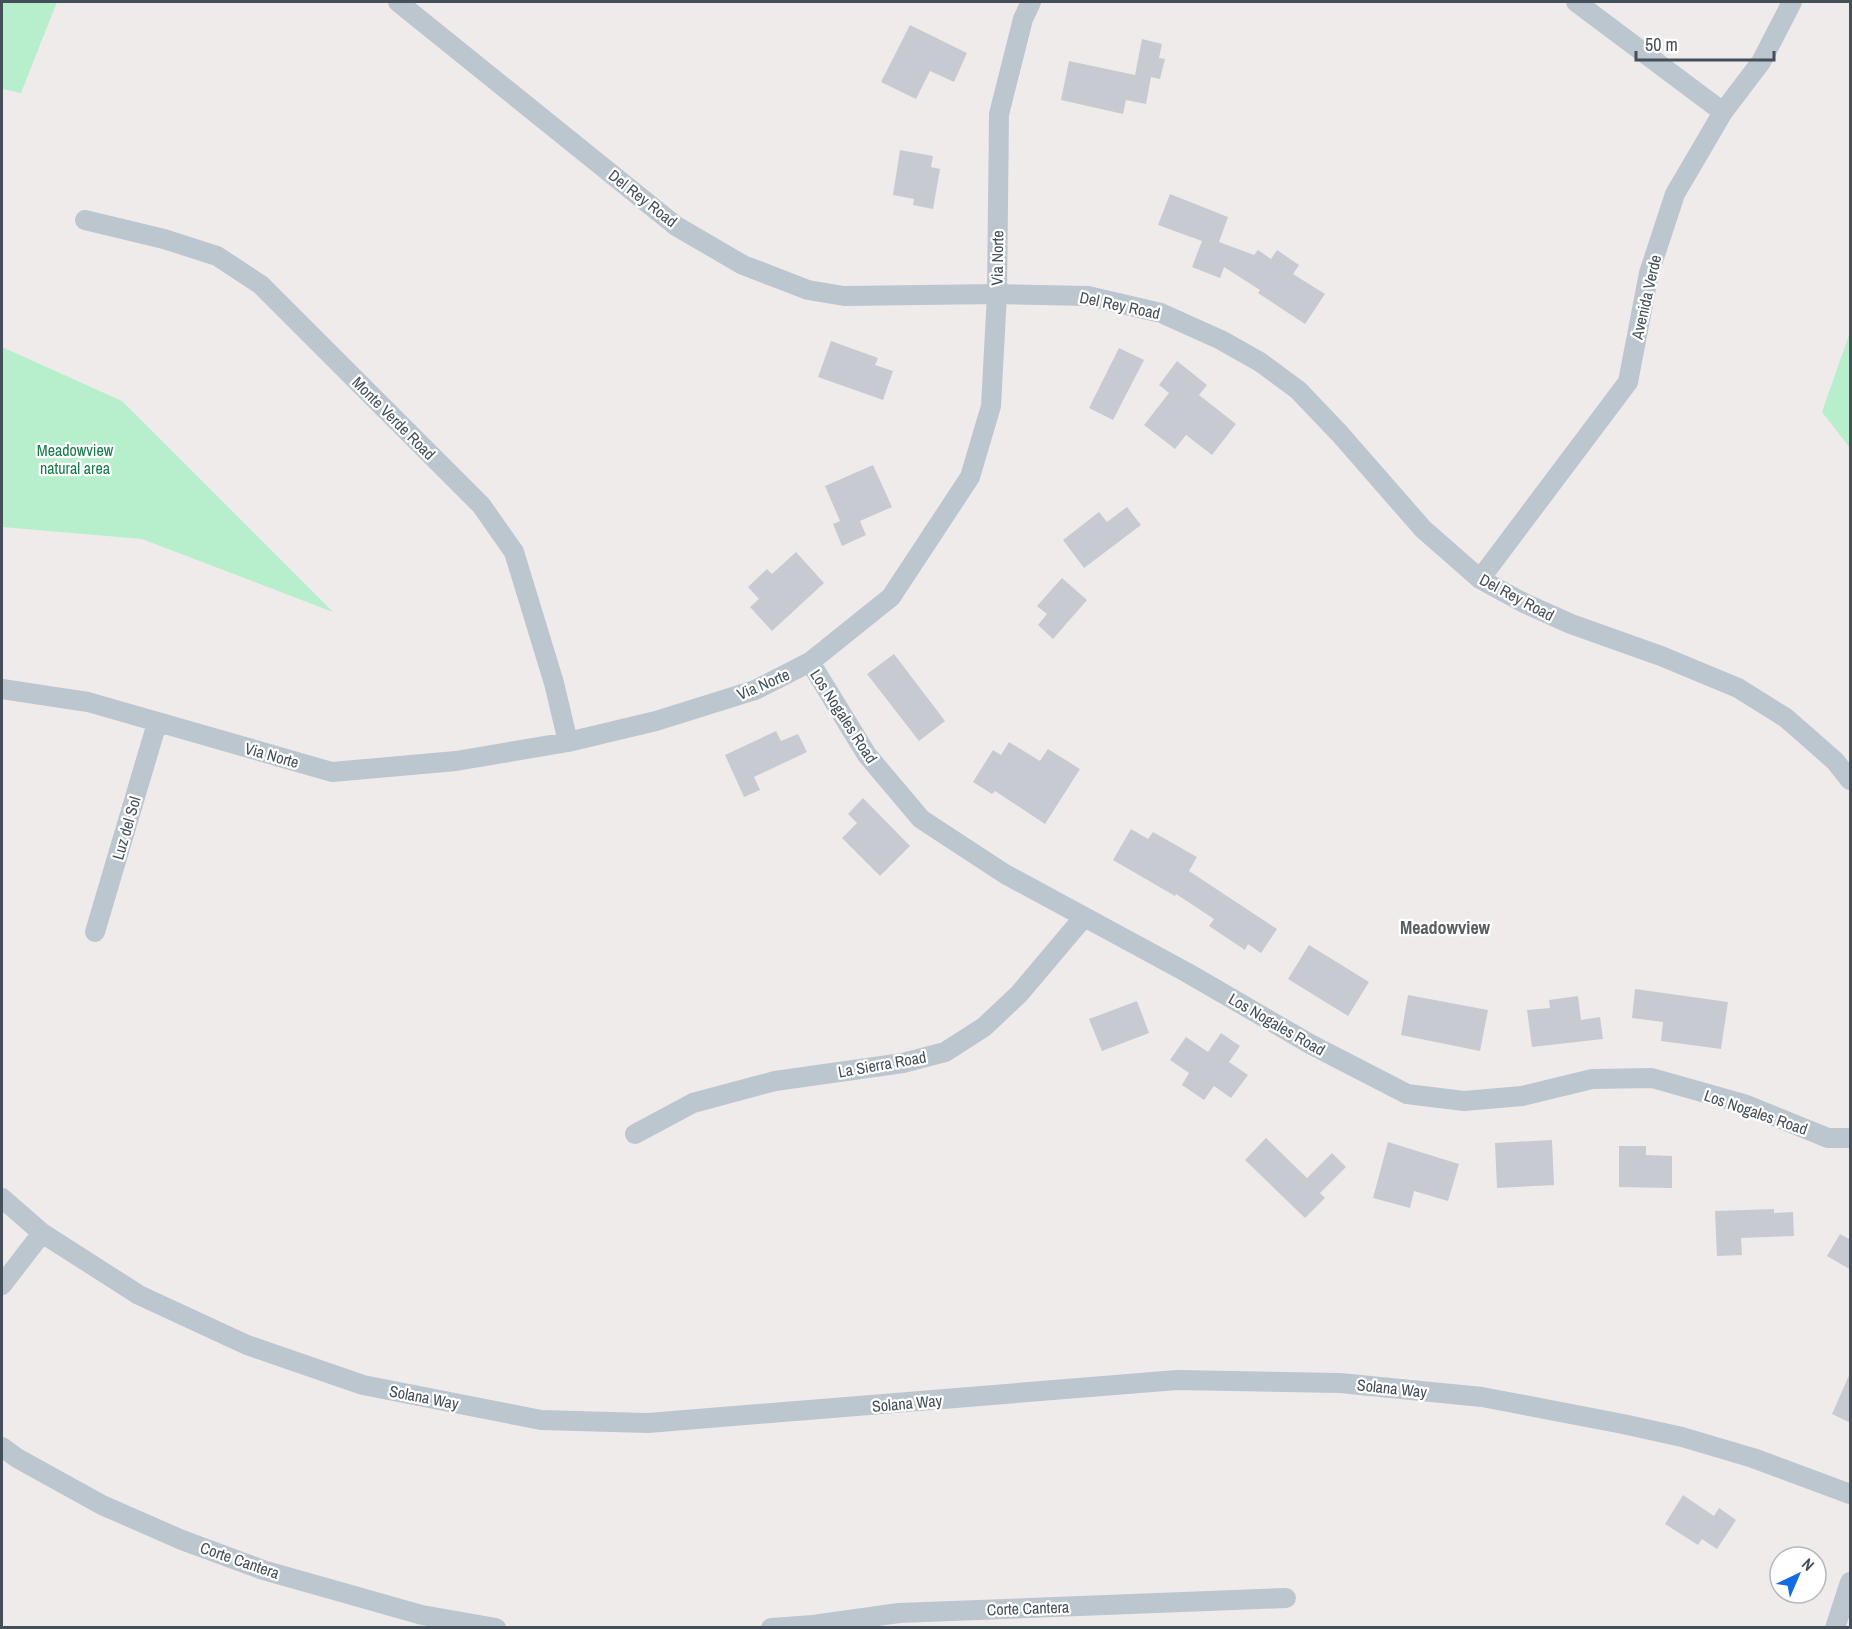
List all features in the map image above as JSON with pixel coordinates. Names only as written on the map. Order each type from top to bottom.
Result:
[{"type":"street","name":"Del Rey Road","points":[[398,2],[676,225],[743,266],[808,290],[844,296],[997,294],[1088,296],[1161,313],[1221,340],[1260,362],[1298,390],[1423,528],[1480,579],[1524,603],[1571,624],[1661,656],[1738,688],[1786,718],[1835,761],[1851,780]]},
{"type":"street","name":"Via Norte","points":[[2,689],[88,702],[333,772],[456,761],[568,742],[656,721],[755,690],[810,663],[891,597],[970,477],[991,406],[997,294],[999,114],[1023,19],[1031,2]]},
{"type":"street","points":[[1576,2],[1723,112]]},
{"type":"street","name":"Avenida Verde","points":[[1480,579],[1628,382],[1649,273],[1676,194],[1723,112],[1761,62],[1792,2]]},
{"type":"street","name":"Monte Verde Road","points":[[85,220],[164,239],[217,256],[261,285],[481,505],[514,552],[555,683],[568,742]]},
{"type":"street","name":"Los Nogales Road","points":[[810,663],[867,755],[921,819],[1005,874],[1186,972],[1310,1044],[1407,1094],[1464,1101],[1522,1096],[1592,1079],[1652,1078],[1744,1104],[1828,1138],[1851,1138]]},
{"type":"street","name":"Luz del Sol","points":[[95,932],[157,723]]},
{"type":"street","name":"La Sierra Road","points":[[635,1134],[693,1103],[775,1081],[903,1063],[945,1052],[984,1027],[1019,994],[1084,917]]},
{"type":"street","name":"Solana Way","points":[[2,1198],[42,1233],[139,1295],[247,1345],[363,1385],[541,1420],[648,1423],[1177,1380],[1340,1383],[1482,1397],[1623,1424],[1682,1437],[1753,1458],[1851,1494]]},
{"type":"street","points":[[2,1285],[42,1233]]},
{"type":"street","name":"Corte Cantera","points":[[2,1447],[17,1458],[102,1504],[182,1540],[264,1570],[422,1615],[496,1628]]},
{"type":"street","points":[[1835,1628],[1851,1582]]},
{"type":"street","name":"Corte Cantera","points":[[771,1628],[1286,1598]]},
{"type":"green space","points":[[2,2],[57,2],[21,93],[2,89]]},
{"type":"green space","points":[[1850,332],[1850,448],[1822,412]]},
{"type":"green space","name":"Meadowview natural area","points":[[2,347],[122,401],[333,612],[142,539],[2,527]]},
{"type":"building","points":[[910,25],[967,53],[954,82],[930,71],[916,99],[881,82]]},
{"type":"building","points":[[1142,39],[1162,44],[1159,58],[1165,59],[1160,79],[1151,77],[1146,104],[1126,100],[1123,114],[1061,100],[1069,61],[1135,75]]},
{"type":"building","points":[[900,150],[933,156],[931,167],[940,169],[933,209],[913,205],[914,199],[893,195]]},
{"type":"building","points":[[1170,194],[1228,217],[1219,242],[1254,255],[1258,250],[1271,259],[1277,250],[1299,265],[1293,274],[1325,294],[1305,324],[1258,293],[1260,290],[1224,267],[1220,278],[1192,267],[1202,241],[1158,225]]},
{"type":"building","points":[[831,341],[878,358],[875,365],[893,371],[883,400],[818,377]]},
{"type":"building","points":[[1119,348],[1144,360],[1113,420],[1089,408]]},
{"type":"building","points":[[1177,361],[1207,385],[1199,395],[1236,424],[1212,455],[1186,435],[1175,449],[1144,425],[1169,393],[1159,385]]},
{"type":"building","points":[[873,465],[892,507],[860,521],[866,535],[842,546],[833,524],[840,521],[825,486]]},
{"type":"building","points":[[1127,507],[1141,525],[1084,568],[1063,540],[1099,512],[1107,522]]},
{"type":"building","points":[[796,552],[824,583],[772,631],[750,607],[759,599],[748,587],[767,569],[772,574]]},
{"type":"building","points":[[1062,578],[1087,600],[1053,639],[1038,625],[1047,614],[1037,606]]},
{"type":"building","points":[[894,654],[945,721],[919,741],[867,674]]},
{"type":"building","points":[[776,731],[781,741],[798,734],[807,752],[754,777],[760,790],[744,797],[725,755]]},
{"type":"building","points":[[1009,742],[1040,761],[1048,749],[1080,769],[1045,824],[995,791],[992,794],[973,782],[993,750],[1001,755]]},
{"type":"building","points":[[863,798],[910,846],[880,876],[842,838],[857,823],[848,814]]},
{"type":"building","points":[[1131,829],[1148,839],[1153,832],[1197,857],[1189,871],[1277,929],[1261,953],[1248,944],[1245,950],[1209,926],[1214,919],[1176,894],[1175,896],[1113,860]]},
{"type":"building","points":[[1309,945],[1369,982],[1348,1016],[1288,979]]},
{"type":"building","points":[[1635,989],[1728,1002],[1721,1049],[1661,1041],[1663,1022],[1632,1018]]},
{"type":"building","points":[[1408,995],[1488,1010],[1480,1051],[1401,1035]]},
{"type":"building","points":[[1578,996],[1581,1020],[1600,1017],[1603,1039],[1532,1047],[1527,1010],[1550,1008],[1549,1000]]},
{"type":"building","points":[[1137,1001],[1149,1033],[1102,1051],[1089,1019]]},
{"type":"building","points":[[1221,1033],[1240,1046],[1229,1062],[1248,1075],[1231,1098],[1214,1086],[1204,1100],[1182,1085],[1189,1073],[1170,1060],[1186,1037],[1208,1052]]},
{"type":"building","points":[[1266,1138],[1307,1178],[1332,1153],[1346,1167],[1320,1193],[1325,1198],[1305,1218],[1245,1160]]},
{"type":"building","points":[[1552,1140],[1554,1185],[1497,1188],[1495,1143]]},
{"type":"building","points":[[1388,1142],[1459,1164],[1448,1201],[1414,1191],[1410,1208],[1373,1198]]},
{"type":"building","points":[[1619,1146],[1646,1146],[1646,1155],[1672,1156],[1672,1188],[1619,1187]]},
{"type":"building","points":[[1774,1209],[1774,1213],[1793,1212],[1794,1236],[1741,1238],[1742,1255],[1717,1256],[1715,1211]]},
{"type":"building","points":[[1840,1234],[1851,1240],[1851,1270],[1827,1256]]},
{"type":"building","points":[[1851,1371],[1851,1423],[1832,1414]]},
{"type":"building","points":[[1683,1495],[1714,1516],[1719,1508],[1736,1520],[1717,1549],[1702,1539],[1698,1545],[1665,1524]]},
{"type":"district","name":"Meadowview","points":[[1445,927]]}]
